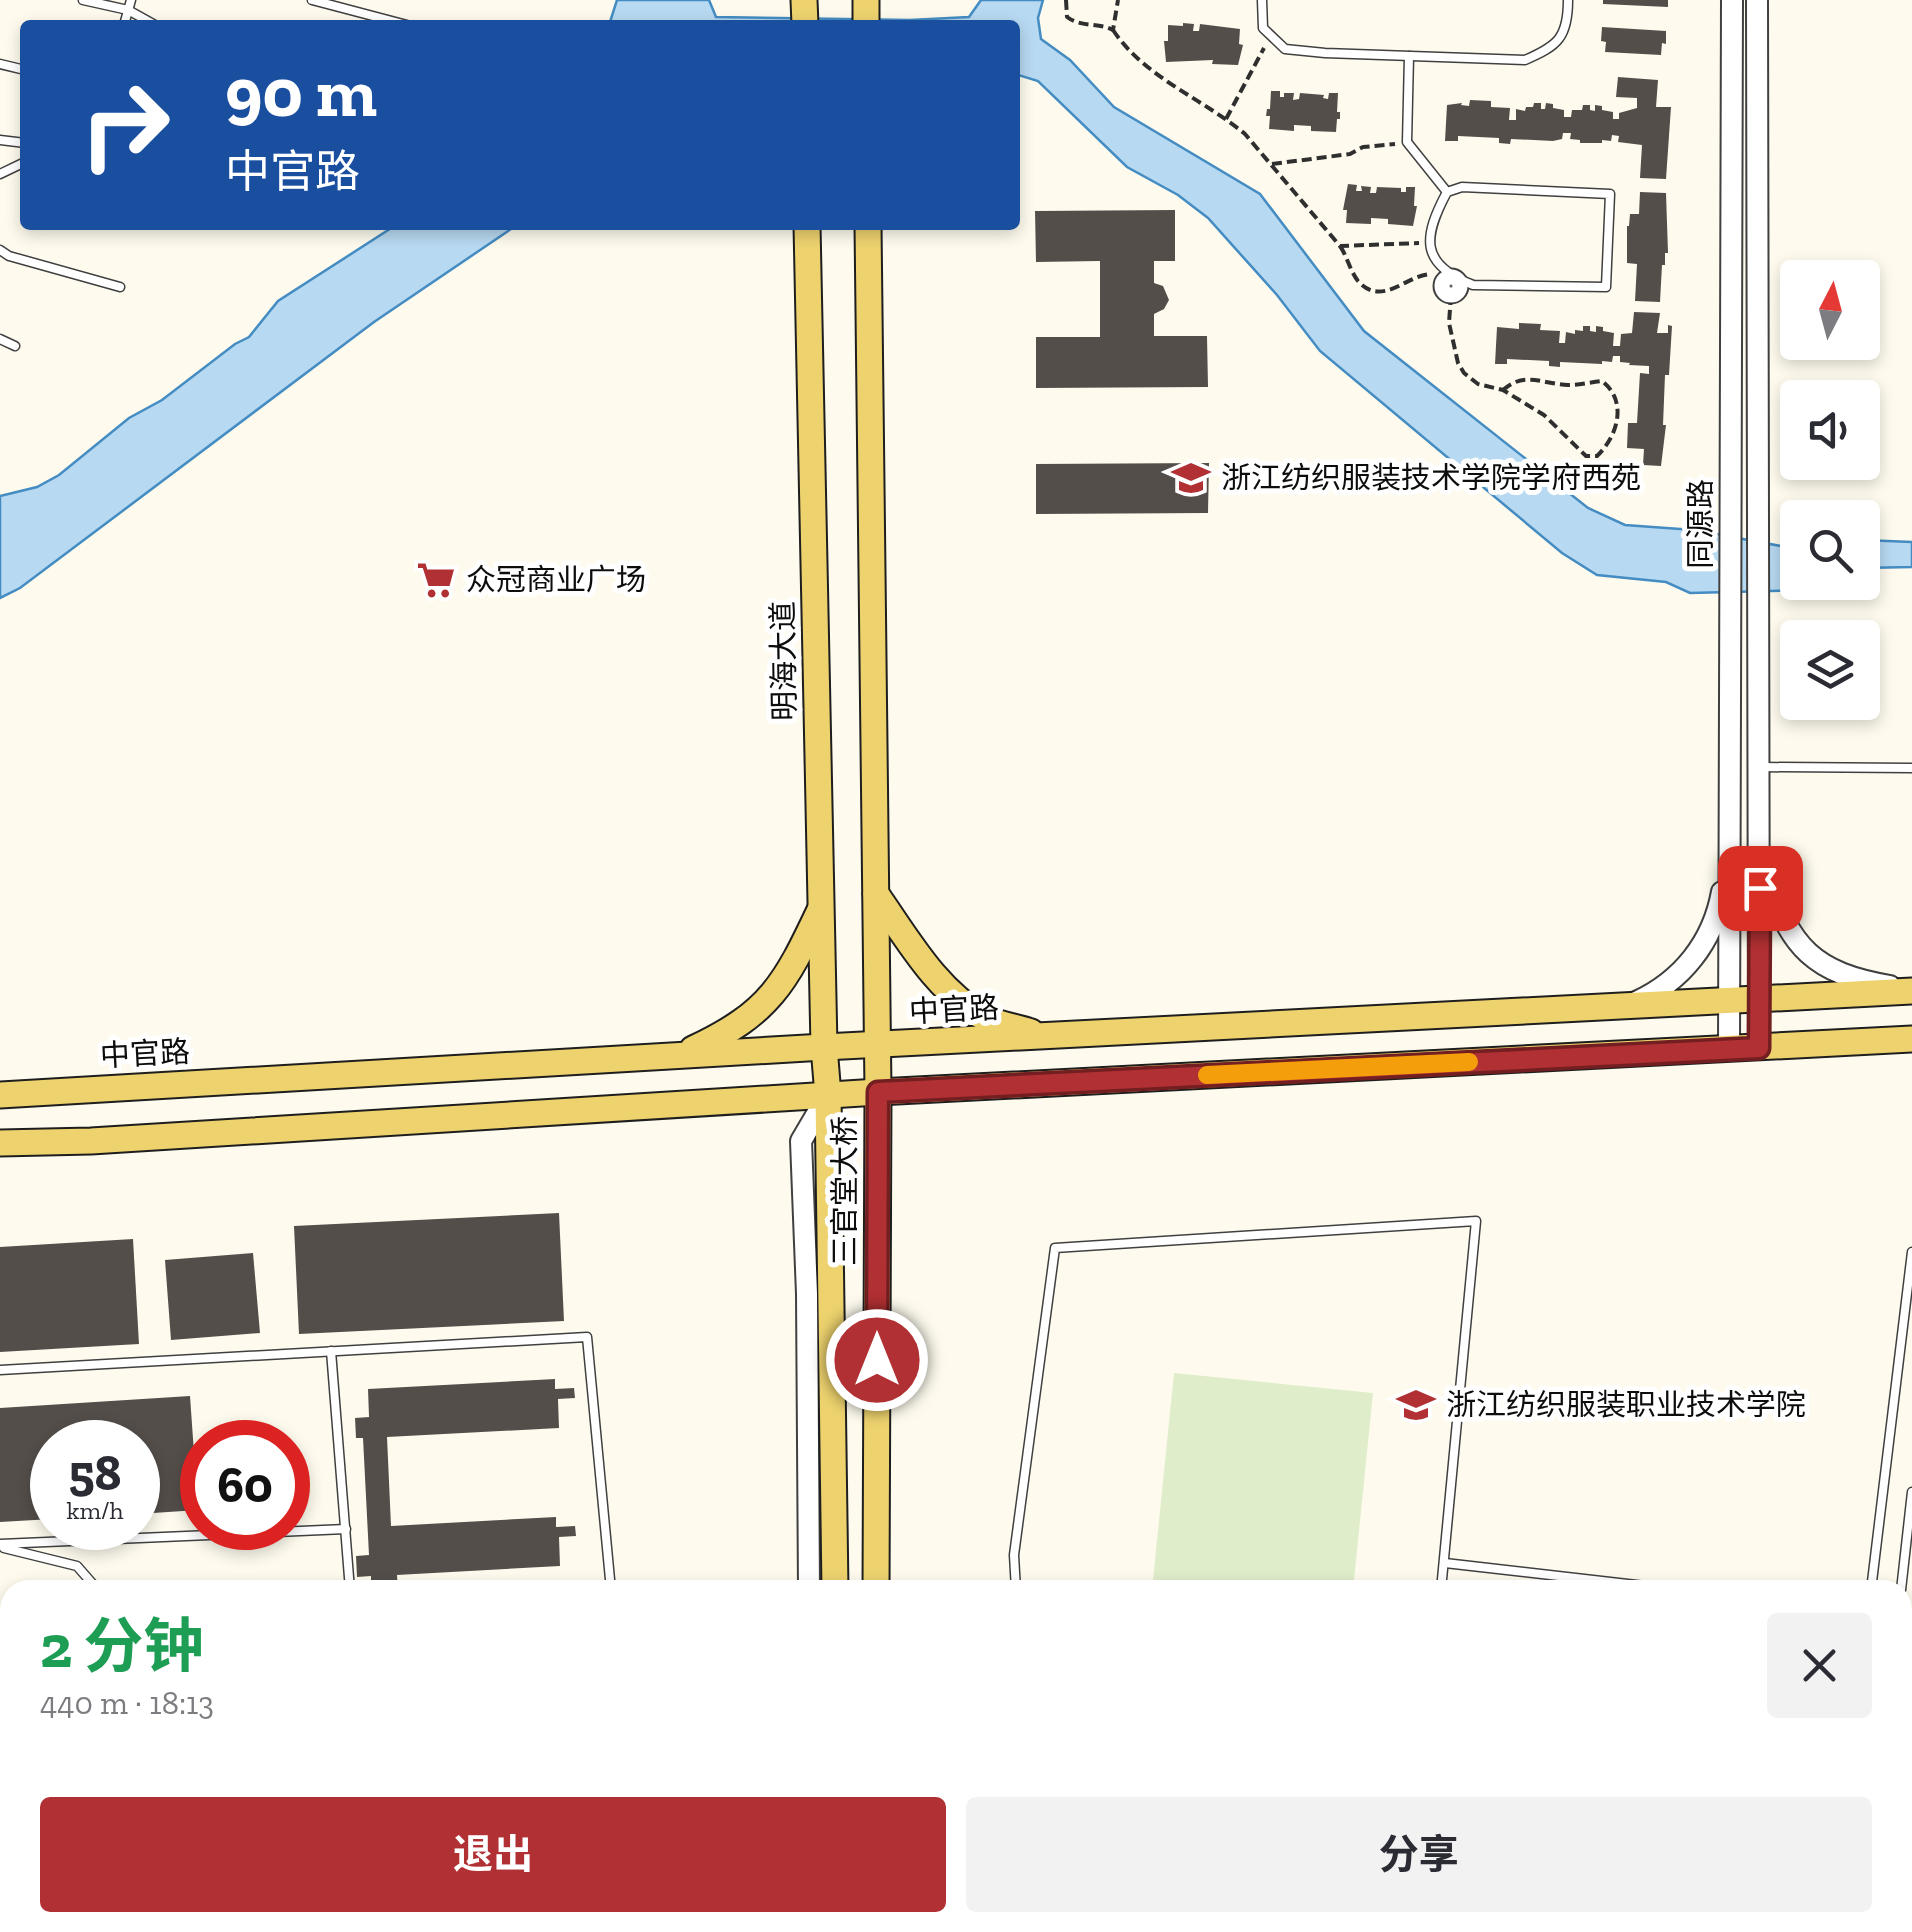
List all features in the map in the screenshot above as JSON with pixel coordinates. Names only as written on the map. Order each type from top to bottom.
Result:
[{"type":"main road","name":"明海大道","points":[[807,230],[828,1095]]},
{"type":"main road","points":[[868,230],[878,1092]]},
{"type":"main road","points":[[876,894],[925,965],[946,988],[986,1018],[1050,1038]]},
{"type":"main road","points":[[678,1056],[734,1030],[762,1007],[793,967],[822,905]]},
{"type":"main road","name":"中官路","points":[[0,1095],[1912,990]]},
{"type":"main road","points":[[0,1143],[878,1092],[1912,1039]]},
{"type":"main road","name":"三官堂大桥","points":[[876,1580],[878,1092]]},
{"type":"main road","name":"三官堂大桥","points":[[828,1095],[835,1580]]},
{"type":"street","name":"同源路","points":[[1729,1049],[1732,0]]},
{"type":"street","name":"同源路","points":[[1757,0],[1759,1048]]},
{"type":"street","points":[[1760,850],[1789,933],[1807,952],[1834,972],[1912,990]]},
{"type":"street","points":[[1623,1008],[1674,980],[1698,952],[1718,917],[1730,851]]},
{"type":"street","points":[[808,1580],[802,1141],[828,1095]]},
{"type":"lane","points":[[84,0],[128,10],[146,20]]},
{"type":"lane","points":[[125,20],[131,0]]},
{"type":"lane","points":[[312,0],[388,20]]},
{"type":"lane","points":[[1262,0],[1263,28],[1285,49],[1525,60],[1554,48],[1568,22],[1568,0]]},
{"type":"lane","points":[[1409,56],[1406,142],[1448,192]]},
{"type":"lane","points":[[1462,188],[1610,194],[1606,287],[1450,285],[1429,242],[1433,218],[1448,192],[1462,188]]},
{"type":"lane","points":[[0,250],[9,256],[120,287]]},
{"type":"lane","points":[[0,339],[15,346]]},
{"type":"lane","points":[[1759,767],[1912,768]]},
{"type":"lane","points":[[1015,1580],[1014,1555],[1055,1248],[1476,1221],[1443,1580]]},
{"type":"lane","points":[[1873,1580],[1912,1252]]},
{"type":"lane","points":[[0,1370],[587,1338],[611,1580]]},
{"type":"lane","points":[[332,1351],[349,1580]]},
{"type":"lane","points":[[1902,1580],[1912,1492]]},
{"type":"lane","points":[[0,1546],[346,1529]]},
{"type":"lane","points":[[0,1546],[77,1566],[89,1580]]},
{"type":"lane","points":[[1445,1563],[1593,1580]]},
{"type":"path","points":[[1066,0],[1067,17],[1113,30],[1142,65],[1226,118],[1272,164],[1340,246],[1359,282],[1374,290],[1390,291],[1423,274],[1432,274],[1450,285],[1449,323],[1458,363],[1470,380],[1503,390],[1544,415],[1586,456],[1597,456],[1612,441],[1618,406],[1616,397],[1602,381],[1563,385],[1530,378],[1503,390]]},
{"type":"path","points":[[1113,30],[1118,0]]},
{"type":"path","points":[[1226,118],[1270,34]]},
{"type":"path","points":[[1272,164],[1406,142]]},
{"type":"path","points":[[1340,246],[1429,242]]},
{"type":"green space","points":[[1174,1373],[1373,1393],[1354,1580],[1153,1580]]},
{"type":"water","points":[[617,0],[709,0],[716,17],[910,20],[611,20]]},
{"type":"water","points":[[981,0],[1043,0],[1038,18],[1041,39],[1070,60],[1114,107],[1260,194],[1364,331],[1588,508],[1625,525],[1694,530],[1780,546],[1780,591],[1690,593],[1666,582],[1597,575],[1562,553],[1320,351],[1277,295],[1208,218],[1178,195],[1127,167],[1038,81],[1020,76],[1020,20],[910,20],[969,17]]},
{"type":"water","points":[[388,230],[510,230],[374,322],[20,588],[0,598],[0,496],[37,487],[59,475],[129,418],[162,400],[249,337],[278,301]]},
{"type":"water","points":[[1880,541],[1912,542],[1912,567],[1880,568]]},
{"type":"building","points":[[1603,0],[1668,0],[1668,7],[1603,4]]},
{"type":"building","points":[[1194,24],[1193,31],[1199,31],[1200,24],[1240,29],[1239,44],[1243,45],[1238,65],[1212,64],[1213,60],[1166,62],[1164,41],[1168,41],[1168,25]]},
{"type":"building","points":[[1602,27],[1666,31],[1666,44],[1662,43],[1661,55],[1605,52]]},
{"type":"building","points":[[1618,77],[1658,80],[1656,107],[1671,107],[1666,179],[1640,178],[1642,145],[1618,142],[1619,136],[1612,135],[1611,141],[1602,143],[1580,143],[1570,139],[1571,133],[1563,133],[1562,139],[1553,141],[1511,139],[1510,144],[1499,143],[1499,138],[1458,136],[1458,141],[1445,141],[1447,105],[1469,106],[1470,100],[1491,101],[1491,107],[1510,108],[1509,120],[1516,120],[1516,109],[1525,111],[1534,103],[1541,103],[1541,109],[1545,109],[1546,103],[1553,104],[1553,108],[1564,110],[1564,117],[1571,117],[1572,110],[1582,110],[1583,105],[1590,105],[1590,110],[1595,111],[1595,105],[1602,106],[1602,110],[1613,112],[1613,119],[1619,119],[1619,113],[1637,108],[1637,98],[1616,97]]},
{"type":"building","points":[[1271,91],[1280,91],[1280,97],[1294,93],[1293,100],[1299,99],[1300,93],[1324,95],[1328,99],[1329,93],[1338,93],[1340,119],[1336,132],[1311,131],[1311,126],[1294,125],[1294,131],[1269,129],[1270,116],[1266,116]]},
{"type":"building","points":[[1348,184],[1357,185],[1356,191],[1362,191],[1361,186],[1371,187],[1370,193],[1376,193],[1377,187],[1401,188],[1401,192],[1406,192],[1406,187],[1415,187],[1413,226],[1371,218],[1371,224],[1346,223],[1347,210],[1343,210]]},
{"type":"building","points":[[1640,192],[1666,193],[1668,253],[1662,265],[1660,302],[1635,301],[1637,264],[1627,263],[1627,226],[1630,214],[1639,214]]},
{"type":"building","points":[[1175,210],[1175,261],[1154,261],[1154,283],[1163,286],[1169,300],[1164,309],[1154,314],[1154,336],[1207,336],[1208,387],[1036,388],[1036,337],[1100,337],[1100,261],[1036,262],[1035,211]]},
{"type":"building","points":[[1634,312],[1660,313],[1657,333],[1668,333],[1668,325],[1672,326],[1669,375],[1665,375],[1666,425],[1661,466],[1643,465],[1644,449],[1627,448],[1628,423],[1637,423],[1640,373],[1649,374],[1649,366],[1620,362],[1620,356],[1602,364],[1560,362],[1560,367],[1549,366],[1549,361],[1507,359],[1507,364],[1495,364],[1497,327],[1519,329],[1519,323],[1541,324],[1540,330],[1560,331],[1559,343],[1565,343],[1566,332],[1575,334],[1575,330],[1583,331],[1583,326],[1590,326],[1590,331],[1596,332],[1596,326],[1603,327],[1603,331],[1614,333],[1613,346],[1620,346],[1621,334],[1632,333]]},
{"type":"building","points":[[1209,463],[1208,513],[1036,514],[1036,464]]},
{"type":"building","points":[[559,1213],[564,1321],[299,1334],[294,1226]]},
{"type":"building","points":[[133,1239],[139,1344],[0,1352],[0,1247]]},
{"type":"building","points":[[253,1253],[260,1333],[171,1340],[165,1260]]},
{"type":"building","points":[[555,1379],[555,1389],[574,1388],[575,1398],[558,1399],[559,1428],[387,1437],[391,1526],[556,1517],[556,1527],[575,1526],[576,1536],[559,1537],[560,1566],[397,1575],[397,1580],[357,1577],[356,1556],[369,1555],[363,1438],[356,1438],[355,1418],[369,1417],[368,1389]]},
{"type":"building","points":[[190,1396],[192,1420],[180,1420],[180,1511],[160,1513],[160,1420],[30,1420],[30,1520],[0,1522],[0,1408]]},
{"type":"slow traffic","points":[[1207,1075],[1469,1062]]},
{"type":"place","name":"浙江纺织服装技术学院学府西苑","points":[[1191,478]]},
{"type":"place","name":"众冠商业广场","points":[[436,580]]},
{"type":"place","name":"浙江纺织服装职业技术学院","points":[[1416,1405]]},
{"type":"route","points":[[877,1360],[878,1092],[1759,1048],[1760,888]]}]
